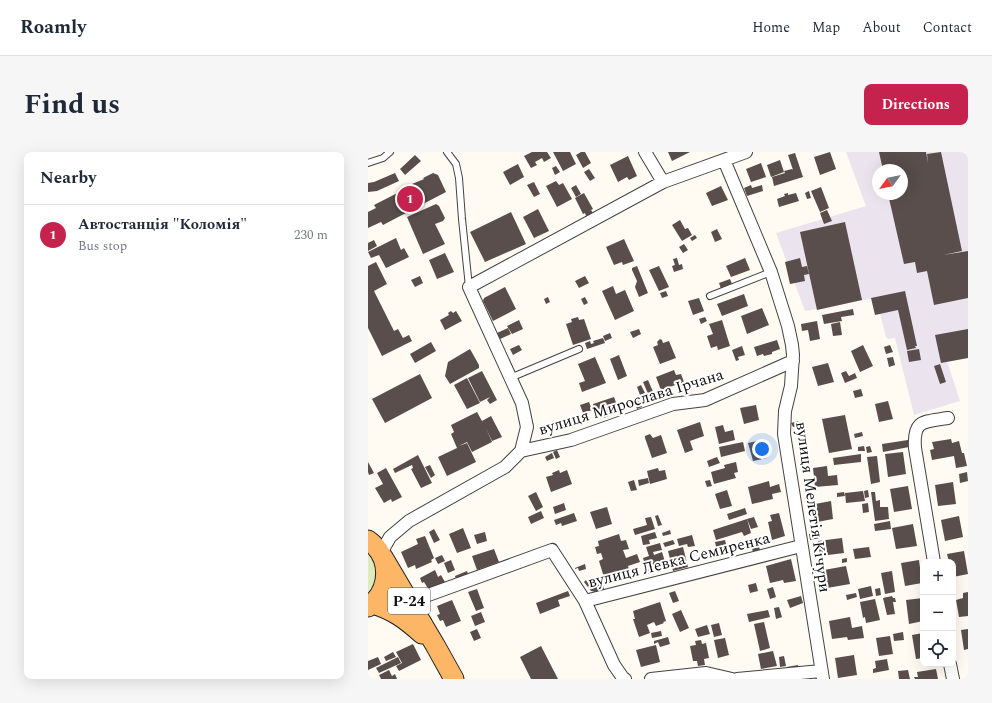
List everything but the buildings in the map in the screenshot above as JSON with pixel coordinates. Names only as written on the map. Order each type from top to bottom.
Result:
[{"type":"main road","name":"Р-24","points":[[377,550],[454,679]]},
{"type":"main road","name":"Р-24","points":[[370,605],[381,593],[386,580],[386,566],[377,550]]},
{"type":"main road","name":"Р-24","points":[[370,605],[386,608],[405,619],[435,645]]},
{"type":"street","points":[[646,152],[663,182]]},
{"type":"street","points":[[377,550],[409,521],[505,467],[521,451],[527,427],[522,403],[469,287],[663,182],[746,152]]},
{"type":"street","name":"вулиця Мелетія Кічури","points":[[724,160],[771,272],[788,326],[792,345],[793,361],[791,386],[785,411],[784,434],[822,675]]},
{"type":"street","name":"вулиця Мирослава Ірчана","points":[[521,451],[572,440],[673,404],[706,400],[793,361]]},
{"type":"street","points":[[934,559],[915,448],[914,433],[917,427],[922,423],[948,418]]},
{"type":"street","name":"вулиця Левка Семиренка","points":[[409,602],[552,550],[585,601],[801,546]]},
{"type":"street","points":[[585,601],[614,665],[625,679]]},
{"type":"street","points":[[951,667],[953,679]]},
{"type":"street","points":[[652,679],[706,673],[732,679]]},
{"type":"street","points":[[737,679],[822,675]]},
{"type":"lane","points":[[368,163],[382,158],[390,152]]},
{"type":"lane","points":[[447,152],[456,164],[459,178],[469,287]]},
{"type":"lane","points":[[710,296],[771,272]]},
{"type":"lane","points":[[510,378],[579,349]]},
{"type":"shaded area","points":[[846,152],[968,152],[968,347],[944,352],[960,401],[914,415],[895,338],[888,339],[886,337],[876,298],[805,311],[776,233],[866,206]]},
{"type":"green space","points":[[368,553],[374,563],[376,573],[374,583],[368,593]]},
{"type":"place","name":"Автостанція \"Коломія\"","points":[[410,199]]}]
